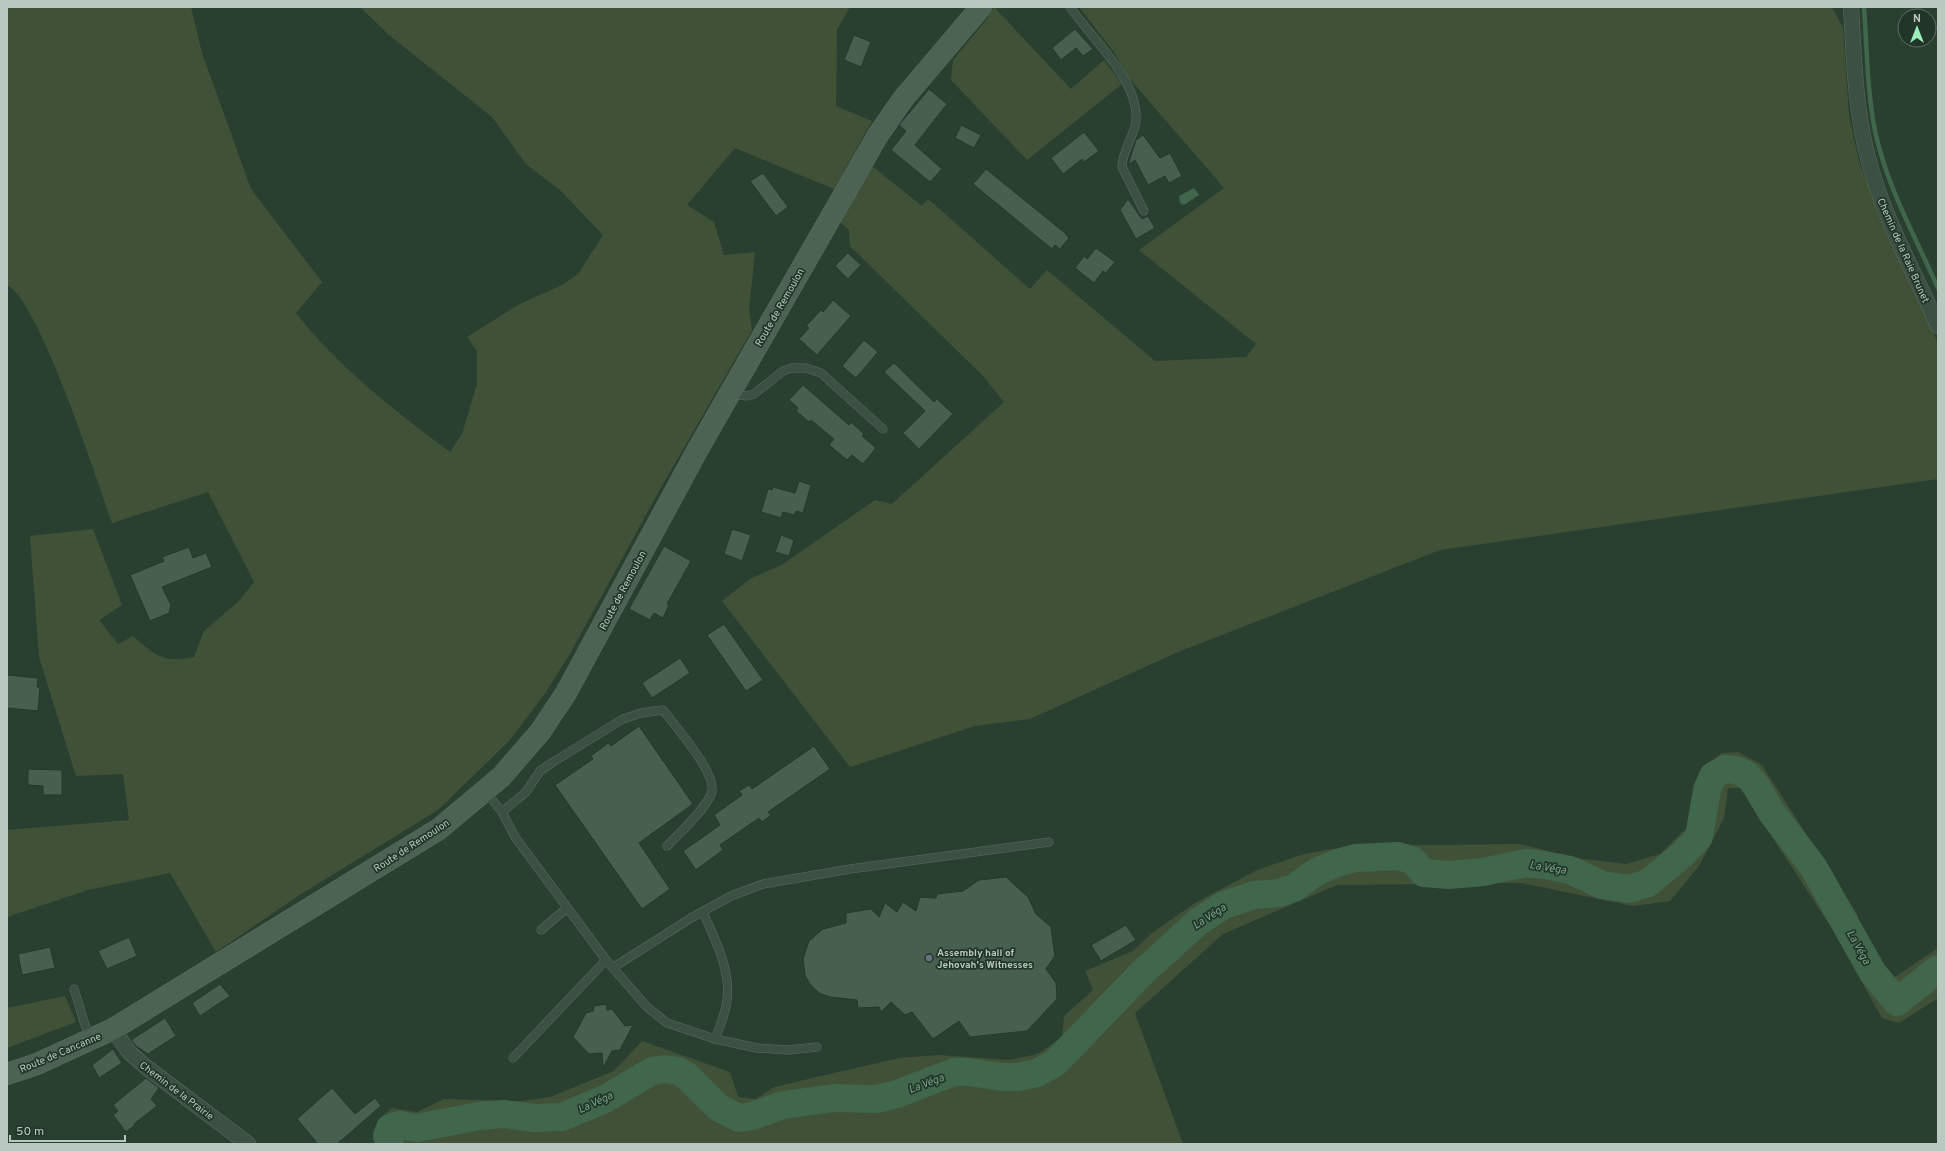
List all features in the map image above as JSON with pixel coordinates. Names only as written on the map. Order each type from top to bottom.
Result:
[{"type":"main road","name":"Route de Remoulon","points":[[113,1029],[438,829],[486,792],[540,732],[566,693],[729,394],[881,130],[903,98],[981,7]]},
{"type":"main road","name":"Route de Cancanne","points":[[7,1074],[37,1064],[92,1040],[113,1029]]},
{"type":"street","name":"Chemin de la Raie Brunet","points":[[1850,7],[1856,99],[1868,158],[1888,217],[1938,326]]},
{"type":"street","name":"Chemin de la Prairie","points":[[113,1029],[129,1052],[146,1067],[248,1144]]},
{"type":"lane","points":[[1070,7],[1124,76],[1134,98],[1136,123],[1122,160],[1122,167],[1144,211]]},
{"type":"lane","points":[[729,394],[747,396],[754,394],[783,371],[792,368],[806,368],[821,373],[883,429]]},
{"type":"lane","points":[[502,812],[526,792],[540,771],[553,762],[623,719],[641,713],[663,710],[696,752],[710,779],[712,791],[698,814],[667,846]]},
{"type":"lane","points":[[486,792],[502,812],[515,838],[567,908],[606,960],[614,967],[647,1007],[667,1022],[715,1039],[774,1050],[817,1047]]},
{"type":"lane","points":[[614,967],[731,896],[763,884],[787,879],[1049,842]]},
{"type":"lane","points":[[541,930],[567,908]]},
{"type":"lane","points":[[703,912],[724,962],[727,985],[725,1014],[715,1039]]},
{"type":"lane","points":[[514,1058],[606,960]]},
{"type":"lane","points":[[74,990],[85,1025],[92,1040]]},
{"type":"shaded area","points":[[7,7],[191,7],[202,53],[251,189],[322,282],[296,313],[330,352],[349,370],[388,404],[450,452],[462,434],[477,384],[477,351],[467,337],[518,305],[562,285],[578,274],[603,235],[561,191],[526,164],[492,117],[389,35],[360,7],[850,7],[837,30],[836,106],[872,121],[834,189],[735,148],[687,205],[714,222],[724,255],[755,252],[749,310],[752,330],[659,491],[571,652],[546,692],[510,740],[438,810],[298,896],[216,952],[170,873],[88,890],[7,917],[7,830],[129,820],[123,774],[76,776],[39,657],[30,536],[93,529],[122,605],[99,620],[118,644],[133,636],[154,653],[167,658],[183,659],[194,657],[204,631],[239,601],[254,582],[208,492],[112,523],[81,434],[51,356],[35,323],[20,298],[7,285]]},
{"type":"shaded area","points":[[994,7],[1071,89],[1104,60],[1122,84],[1027,160],[951,80],[953,60],[986,20]]},
{"type":"shaded area","points":[[1079,7],[1832,7],[1843,28],[1849,115],[1859,162],[1877,208],[1938,343],[1938,479],[1440,550],[1178,652],[1030,719],[975,726],[850,767],[722,601],[750,579],[783,564],[875,500],[892,504],[1004,402],[982,375],[850,246],[849,230],[840,222],[872,166],[922,206],[928,199],[1030,289],[1047,270],[1155,361],[1246,357],[1256,344],[1139,250],[1224,188],[1129,78],[1114,52]]},
{"type":"shaded area","points":[[1194,188],[1199,195],[1184,205],[1180,203],[1179,196]]},
{"type":"shaded area","points":[[1738,752],[1762,765],[1857,914],[1861,928],[1892,979],[1938,948],[1938,998],[1899,1023],[1882,1018],[1831,927],[1740,788],[1728,788],[1724,818],[1699,866],[1670,901],[1633,906],[1522,883],[1337,885],[1223,934],[1135,1013],[1183,1144],[379,1144],[377,1121],[392,1108],[417,1112],[444,1099],[522,1101],[550,1097],[614,1071],[642,1041],[730,1072],[738,1097],[756,1099],[774,1087],[899,1058],[939,1055],[1009,1060],[1038,1054],[1062,1037],[1064,1016],[1093,990],[1085,971],[1133,951],[1152,933],[1195,903],[1257,870],[1304,854],[1331,849],[1419,845],[1520,844],[1576,858],[1626,864],[1660,854],[1689,826],[1708,763],[1722,753]]},
{"type":"shaded area","points":[[65,996],[76,1022],[7,1048],[7,1008]]},
{"type":"building","points":[[1075,29],[1093,49],[1083,56],[1076,48],[1061,60],[1052,48]]},
{"type":"building","points":[[854,35],[871,42],[861,67],[844,60]]},
{"type":"building","points":[[929,89],[947,104],[915,145],[942,169],[930,182],[891,150],[906,131],[899,125]]},
{"type":"building","points":[[961,125],[981,135],[974,148],[955,138]]},
{"type":"building","points":[[1084,132],[1099,151],[1084,162],[1082,159],[1063,174],[1051,158]]},
{"type":"building","points":[[1143,135],[1160,158],[1170,153],[1182,176],[1169,183],[1165,176],[1148,185],[1135,160],[1128,165],[1136,140]]},
{"type":"building","points":[[986,169],[1065,233],[1069,238],[1060,249],[1055,245],[1052,249],[973,184]]},
{"type":"building","points":[[763,173],[788,207],[776,216],[750,181]]},
{"type":"building","points":[[1128,199],[1142,219],[1148,216],[1155,228],[1136,239],[1120,210]]},
{"type":"building","points":[[1096,248],[1115,262],[1106,273],[1103,271],[1094,283],[1075,268],[1084,256],[1087,259]]},
{"type":"building","points":[[848,253],[861,265],[848,279],[835,266]]},
{"type":"building","points":[[833,300],[851,316],[817,355],[799,339],[809,328],[806,326],[821,310],[823,312]]},
{"type":"building","points":[[864,340],[878,352],[856,378],[842,366]]},
{"type":"building","points":[[894,363],[934,402],[937,399],[953,414],[919,449],[903,433],[925,411],[884,372]]},
{"type":"building","points":[[803,385],[849,425],[851,422],[864,434],[862,436],[876,448],[863,464],[852,455],[847,460],[829,445],[834,439],[811,420],[809,422],[796,411],[798,408],[789,400]]},
{"type":"building","points":[[799,481],[811,485],[803,513],[796,511],[794,515],[783,512],[781,518],[761,512],[768,489],[772,490],[773,487],[795,493]]},
{"type":"building","points":[[732,529],[751,535],[742,561],[724,554]]},
{"type":"building","points":[[781,535],[794,540],[789,556],[775,552]]},
{"type":"building","points":[[664,546],[691,561],[667,604],[669,605],[663,618],[654,613],[650,620],[629,609]]},
{"type":"building","points":[[189,547],[193,558],[206,553],[212,567],[162,587],[171,605],[169,613],[150,621],[130,575],[164,561],[162,557]]},
{"type":"building","points":[[724,624],[763,680],[746,691],[707,635]]},
{"type":"building","points":[[680,658],[690,673],[652,698],[642,683]]},
{"type":"building","points":[[7,675],[38,678],[37,687],[40,687],[38,711],[7,708]]},
{"type":"building","points":[[639,726],[693,804],[639,843],[670,889],[642,909],[555,785],[593,759],[591,756],[608,743],[611,746]]},
{"type":"building","points":[[814,746],[830,769],[768,812],[771,815],[762,822],[759,818],[720,845],[723,850],[696,870],[683,851],[720,825],[714,815],[742,795],[739,791],[749,785],[752,789]]},
{"type":"building","points":[[28,769],[62,770],[62,795],[43,795],[43,786],[28,785]]},
{"type":"building","name":"Assembly hall of Jehovah's Witnesses","points":[[1006,877],[1028,897],[1036,914],[1051,927],[1055,956],[1046,969],[1056,983],[1057,999],[1027,1031],[970,1037],[959,1021],[933,1039],[912,1012],[905,1015],[891,1002],[881,1012],[879,1007],[858,1008],[857,1000],[830,997],[819,993],[810,984],[805,975],[803,959],[809,941],[823,929],[846,923],[846,913],[871,909],[879,917],[885,903],[897,912],[903,902],[916,911],[920,897],[936,898],[937,894],[963,891],[979,880]]},
{"type":"building","points":[[1126,925],[1136,940],[1101,961],[1091,945]]},
{"type":"building","points":[[129,937],[137,956],[107,969],[98,951]]},
{"type":"building","points":[[50,947],[55,968],[22,975],[18,954]]},
{"type":"building","points":[[220,984],[230,996],[200,1016],[192,1003]]},
{"type":"building","points":[[606,1004],[607,1010],[612,1009],[625,1026],[633,1025],[620,1050],[612,1051],[603,1068],[602,1053],[589,1054],[573,1037],[586,1013],[593,1011],[594,1006]]},
{"type":"building","points":[[165,1018],[176,1036],[148,1054],[136,1046],[131,1040]]},
{"type":"building","points":[[113,1049],[122,1063],[99,1078],[92,1065]]},
{"type":"building","points":[[146,1078],[159,1088],[151,1099],[157,1106],[126,1132],[113,1115],[118,1111],[113,1105]]},
{"type":"building","points":[[332,1088],[355,1114],[375,1098],[381,1106],[337,1144],[318,1144],[297,1119]]},
{"type":"waterway","points":[[1864,7],[1870,100],[1880,152],[1902,211],[1938,288]]},
{"type":"waterway","name":"La Véga","points":[[390,1144],[387,1136],[390,1128],[399,1125],[417,1128],[479,1116],[504,1114],[535,1118],[562,1117],[605,1099],[652,1071],[664,1069],[678,1071],[687,1076],[719,1108],[739,1118],[752,1116],[783,1105],[834,1098],[877,1099],[897,1094],[954,1072],[968,1072],[1002,1077],[1018,1077],[1037,1073],[1055,1063],[1143,972],[1198,922],[1224,905],[1254,895],[1279,893],[1294,888],[1316,872],[1337,863],[1356,858],[1398,856],[1412,860],[1424,873],[1449,875],[1483,872],[1526,863],[1570,870],[1602,885],[1630,889],[1648,883],[1682,855],[1699,837],[1707,790],[1713,776],[1725,769],[1736,770],[1747,775],[1755,784],[1772,813],[1814,868],[1873,973],[1897,1002],[1938,969]]},
{"type":"place","name":"Assembly hall of Jehovah's Witnesses","points":[[929,958]]}]
